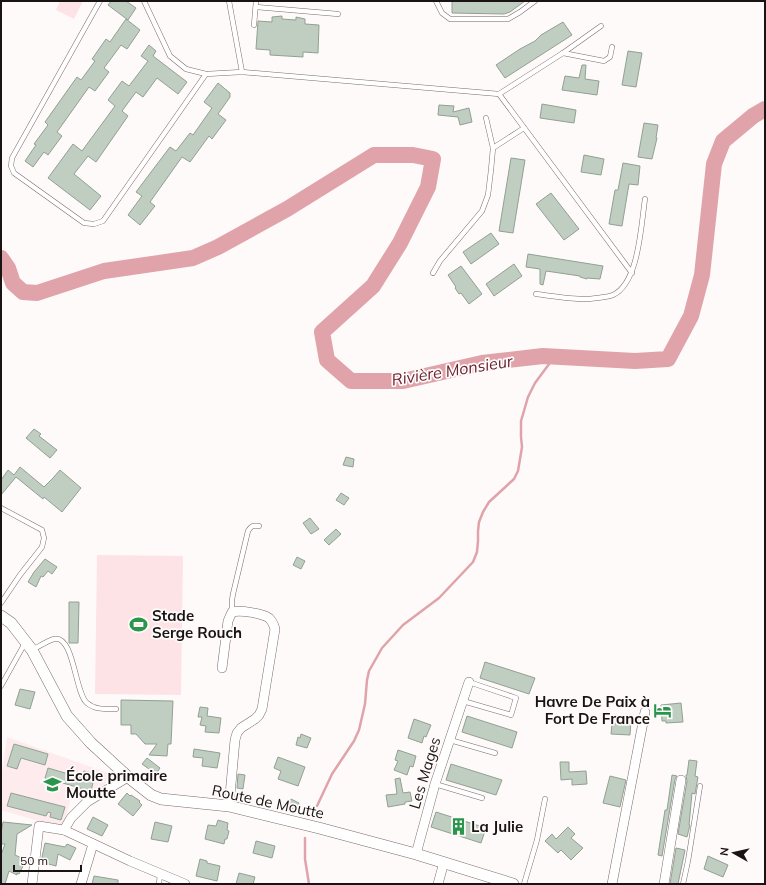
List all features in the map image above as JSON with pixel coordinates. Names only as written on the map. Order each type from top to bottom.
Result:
[{"type":"street","points":[[222,668],[228,621],[232,612],[237,611],[259,614],[269,618],[274,625],[275,630],[262,709],[255,719],[241,728],[237,733],[229,806]]},
{"type":"street","name":"Route de Moutte","points":[[1,616],[11,623],[29,646],[67,716],[90,742],[128,777],[156,797],[229,806],[416,854],[513,884]]},
{"type":"street","name":"Les Mages","points":[[416,854],[435,784],[469,682]]},
{"type":"street","points":[[612,884],[645,712]]},
{"type":"street","points":[[64,830],[71,818],[87,802],[128,777]]},
{"type":"street","points":[[664,884],[681,780]]},
{"type":"street","points":[[32,884],[39,826],[64,830],[132,862],[185,884]]},
{"type":"street","points":[[81,884],[93,844]]},
{"type":"street","points":[[438,884],[444,862]]},
{"type":"lane","points":[[100,1],[12,158],[11,166],[14,173],[84,223],[94,224],[103,221],[206,74]]},
{"type":"lane","points":[[144,1],[170,56],[186,69],[206,74],[242,72],[499,94],[563,53],[601,26]]},
{"type":"lane","points":[[229,1],[242,72]]},
{"type":"lane","points":[[436,1],[442,13],[450,19],[508,19],[535,1]]},
{"type":"lane","points":[[254,25],[256,4],[338,14]]},
{"type":"lane","points":[[563,53],[604,61],[610,58],[612,46]]},
{"type":"lane","points":[[499,94],[632,273]]},
{"type":"lane","points":[[433,273],[440,261],[482,211],[488,195],[492,148],[486,118]]},
{"type":"lane","points":[[492,148],[524,128]]},
{"type":"lane","points":[[536,294],[586,299],[613,295],[624,286],[632,273],[637,257],[645,199]]},
{"type":"lane","points":[[1,508],[42,530],[44,538],[42,547],[20,575],[1,603]]},
{"type":"lane","points":[[232,612],[233,594],[248,531],[252,526],[259,526]]},
{"type":"lane","points":[[1,686],[29,646],[54,638],[60,639],[66,644],[84,700],[87,703],[101,709],[116,710]]},
{"type":"lane","name":"Les Mages","points":[[463,701],[511,715],[516,698],[469,682]]},
{"type":"lane","points":[[450,740],[496,753]]},
{"type":"lane","points":[[435,784],[482,798]]},
{"type":"lane","points":[[683,884],[700,786]]},
{"type":"lane","points":[[524,884],[537,840],[545,800]]},
{"type":"lane","points":[[159,884],[160,874]]},
{"type":"shaded area","points":[[60,1],[83,1],[74,19],[56,10]]},
{"type":"shaded area","name":"Stade Serge Rouch","points":[[97,555],[183,556],[181,695],[95,694]]},
{"type":"shaded area","name":"École primaire Moutte","points":[[7,737],[108,773],[104,789],[84,801],[71,798],[62,828],[1,810],[1,780]]},
{"type":"building","points":[[111,1],[126,1],[136,8],[128,20],[108,5]]},
{"type":"building","points":[[452,1],[525,1],[510,12],[504,14],[452,13]]},
{"type":"building","points":[[282,16],[282,19],[296,20],[296,17],[305,19],[305,24],[319,25],[318,53],[303,52],[303,57],[270,55],[270,50],[256,49],[258,21],[272,22],[272,17]]},
{"type":"building","points":[[126,19],[140,30],[127,49],[121,45],[104,68],[109,72],[95,91],[89,87],[57,132],[62,136],[48,155],[44,152],[33,167],[25,161],[36,145],[34,144],[48,125],[45,122],[77,77],[81,80],[95,61],[92,59],[106,39],[110,42]]},
{"type":"building","points":[[563,22],[572,35],[505,78],[496,65]]},
{"type":"building","points":[[149,45],[156,51],[153,56],[187,82],[178,94],[157,78],[143,97],[136,92],[122,111],[128,116],[96,162],[88,156],[74,174],[101,196],[90,210],[48,178],[73,144],[82,151],[115,106],[108,100],[122,81],[129,86],[148,61],[141,56]]},
{"type":"building","points":[[628,51],[642,53],[636,87],[622,85]]},
{"type":"building","points":[[582,65],[586,65],[585,79],[599,81],[597,95],[562,90],[565,76],[579,78]]},
{"type":"building","points":[[218,83],[230,93],[230,97],[218,114],[226,120],[212,139],[209,136],[190,162],[182,157],[150,202],[155,206],[140,225],[128,215],[142,196],[136,192],[170,147],[176,151],[190,133],[193,135],[212,108],[204,102]]},
{"type":"building","points":[[542,104],[576,110],[574,123],[540,118]]},
{"type":"building","points":[[439,105],[454,106],[453,112],[469,108],[472,122],[460,125],[458,117],[438,115]]},
{"type":"building","points":[[644,123],[658,125],[657,138],[652,159],[638,157]]},
{"type":"building","points":[[584,155],[604,159],[601,175],[581,172]]},
{"type":"building","points":[[511,158],[525,160],[513,233],[499,231]]},
{"type":"building","points":[[623,163],[640,166],[638,185],[629,184],[622,226],[609,224],[615,190],[618,190]]},
{"type":"building","points":[[551,193],[579,229],[564,240],[536,204]]},
{"type":"building","points":[[491,233],[499,244],[471,264],[463,252]]},
{"type":"building","points":[[528,254],[603,266],[600,279],[587,279],[580,276],[546,271],[543,285],[540,284],[540,269],[526,267]]},
{"type":"building","points":[[514,264],[522,276],[494,296],[486,284]]},
{"type":"building","points":[[461,266],[482,294],[469,304],[461,293],[459,294],[448,275]]},
{"type":"building","points":[[34,429],[41,434],[39,436],[57,450],[50,458],[26,438]]},
{"type":"building","points":[[346,457],[354,459],[353,467],[343,465]]},
{"type":"building","points":[[20,467],[44,487],[60,470],[81,488],[62,512],[16,477],[1,495],[1,480],[8,470],[14,475]]},
{"type":"building","points":[[341,493],[349,498],[344,505],[336,500]]},
{"type":"building","points":[[310,518],[319,529],[311,534],[303,523]]},
{"type":"building","points":[[336,529],[341,534],[329,545],[324,540]]},
{"type":"building","points":[[297,557],[305,561],[301,569],[293,565]]},
{"type":"building","points":[[45,559],[57,567],[52,574],[48,571],[43,577],[41,576],[36,587],[28,582]]},
{"type":"building","points":[[69,602],[79,602],[78,643],[69,643]]},
{"type":"building","points":[[485,662],[535,678],[529,694],[480,678]]},
{"type":"building","points":[[20,689],[35,692],[30,709],[15,705]]},
{"type":"building","points":[[121,700],[173,701],[171,744],[168,744],[167,756],[149,755],[157,744],[145,744],[136,734],[131,734],[131,725],[121,725]]},
{"type":"building","points":[[681,703],[683,722],[666,723],[666,721],[662,721],[661,705]]},
{"type":"building","points":[[200,707],[208,708],[207,716],[221,718],[219,733],[205,732],[206,726],[200,725],[202,717],[198,717]]},
{"type":"building","points":[[467,716],[517,732],[512,748],[462,732]]},
{"type":"building","points":[[414,719],[431,725],[426,737],[424,736],[422,743],[408,738]]},
{"type":"building","points":[[623,720],[631,721],[630,735],[611,734],[612,724],[616,724],[616,721],[623,722]]},
{"type":"building","points":[[301,734],[311,738],[307,748],[296,745],[298,737],[300,738]]},
{"type":"building","points":[[14,744],[48,754],[45,765],[21,758],[17,769],[7,766]]},
{"type":"building","points":[[194,749],[220,753],[217,768],[202,766],[203,758],[193,757]]},
{"type":"building","points":[[398,750],[416,756],[413,767],[410,766],[407,775],[394,770],[398,761],[395,760]]},
{"type":"building","points":[[278,757],[305,767],[298,786],[278,779],[281,771],[274,768]]},
{"type":"building","points":[[147,758],[160,768],[156,774],[142,764]]},
{"type":"building","points":[[689,760],[697,761],[695,776],[698,777],[695,794],[692,793],[690,825],[687,837],[678,834]]},
{"type":"building","points":[[560,762],[569,762],[569,772],[586,771],[587,784],[572,785],[572,779],[561,780]]},
{"type":"building","points":[[451,764],[502,780],[496,795],[446,780]]},
{"type":"building","points":[[48,768],[82,778],[84,771],[95,774],[91,791],[45,778]]},
{"type":"building","points":[[238,774],[245,775],[243,789],[237,788]]},
{"type":"building","points":[[672,775],[677,776],[675,779],[662,856],[658,855]]},
{"type":"building","points":[[610,776],[626,780],[620,807],[603,803]]},
{"type":"building","points":[[400,778],[403,793],[410,792],[412,801],[405,802],[405,804],[388,807],[386,795],[397,794],[395,779]]},
{"type":"building","points":[[11,793],[65,807],[61,820],[50,817],[51,813],[48,812],[46,816],[7,806]]},
{"type":"building","points":[[127,793],[140,801],[139,802],[142,805],[133,816],[118,804]]},
{"type":"building","points":[[291,799],[299,803],[296,810],[287,807]]},
{"type":"building","name":"La Julie","points":[[436,812],[486,828],[481,843],[431,827]]},
{"type":"building","points":[[93,817],[108,825],[102,836],[87,829]]},
{"type":"building","points":[[218,820],[228,823],[227,830],[229,831],[224,844],[205,839],[208,825],[216,826]]},
{"type":"building","points":[[3,822],[32,825],[17,834],[15,855],[26,860],[19,874],[17,873],[17,875],[9,871],[5,884],[1,884],[1,855],[5,844],[1,844]]},
{"type":"building","points":[[155,822],[172,826],[168,842],[151,839]]},
{"type":"building","points":[[568,827],[575,834],[571,838],[583,848],[571,860],[561,850],[558,853],[545,841],[552,834],[556,839]]},
{"type":"building","points":[[256,841],[275,846],[272,858],[253,853]]},
{"type":"building","points":[[45,843],[65,847],[67,844],[76,848],[70,860],[58,854],[56,866],[41,862]]},
{"type":"building","points":[[676,848],[685,850],[678,884],[670,884]]},
{"type":"building","points":[[708,856],[728,865],[723,877],[704,869]]},
{"type":"building","points":[[200,859],[207,861],[207,863],[220,866],[217,881],[196,876]]},
{"type":"building","points":[[239,873],[255,877],[253,884],[236,884]]},
{"type":"building","points":[[94,876],[118,880],[118,884],[92,884]]},
{"type":"waterway","name":"Rivière Monsieur","points":[[1,258],[8,268],[13,283],[23,292],[37,293],[104,271],[193,258],[218,247],[287,209],[374,155],[413,155],[433,159],[428,187],[400,243],[373,286],[322,332],[327,360],[351,381],[403,381],[482,363],[543,356],[635,361],[668,359],[691,316],[702,275],[714,164],[723,141],[753,116],[765,109]]},
{"type":"waterway","points":[[317,806],[332,774],[354,741],[359,730],[365,704],[369,671],[382,648],[403,625],[439,598],[473,562],[477,552],[479,522],[483,512],[489,502],[514,479],[518,471],[522,447],[521,421],[528,397],[535,383],[555,356]]},
{"type":"waterway","points":[[305,838],[305,859],[309,884]]},
{"type":"place","name":"Stade Serge Rouch","points":[[139,625]]},
{"type":"place","name":"Havre De Paix à Fort De France","points":[[663,711]]},
{"type":"place","name":"École primaire Moutte","points":[[53,785]]},
{"type":"place","name":"La Julie","points":[[458,827]]}]
